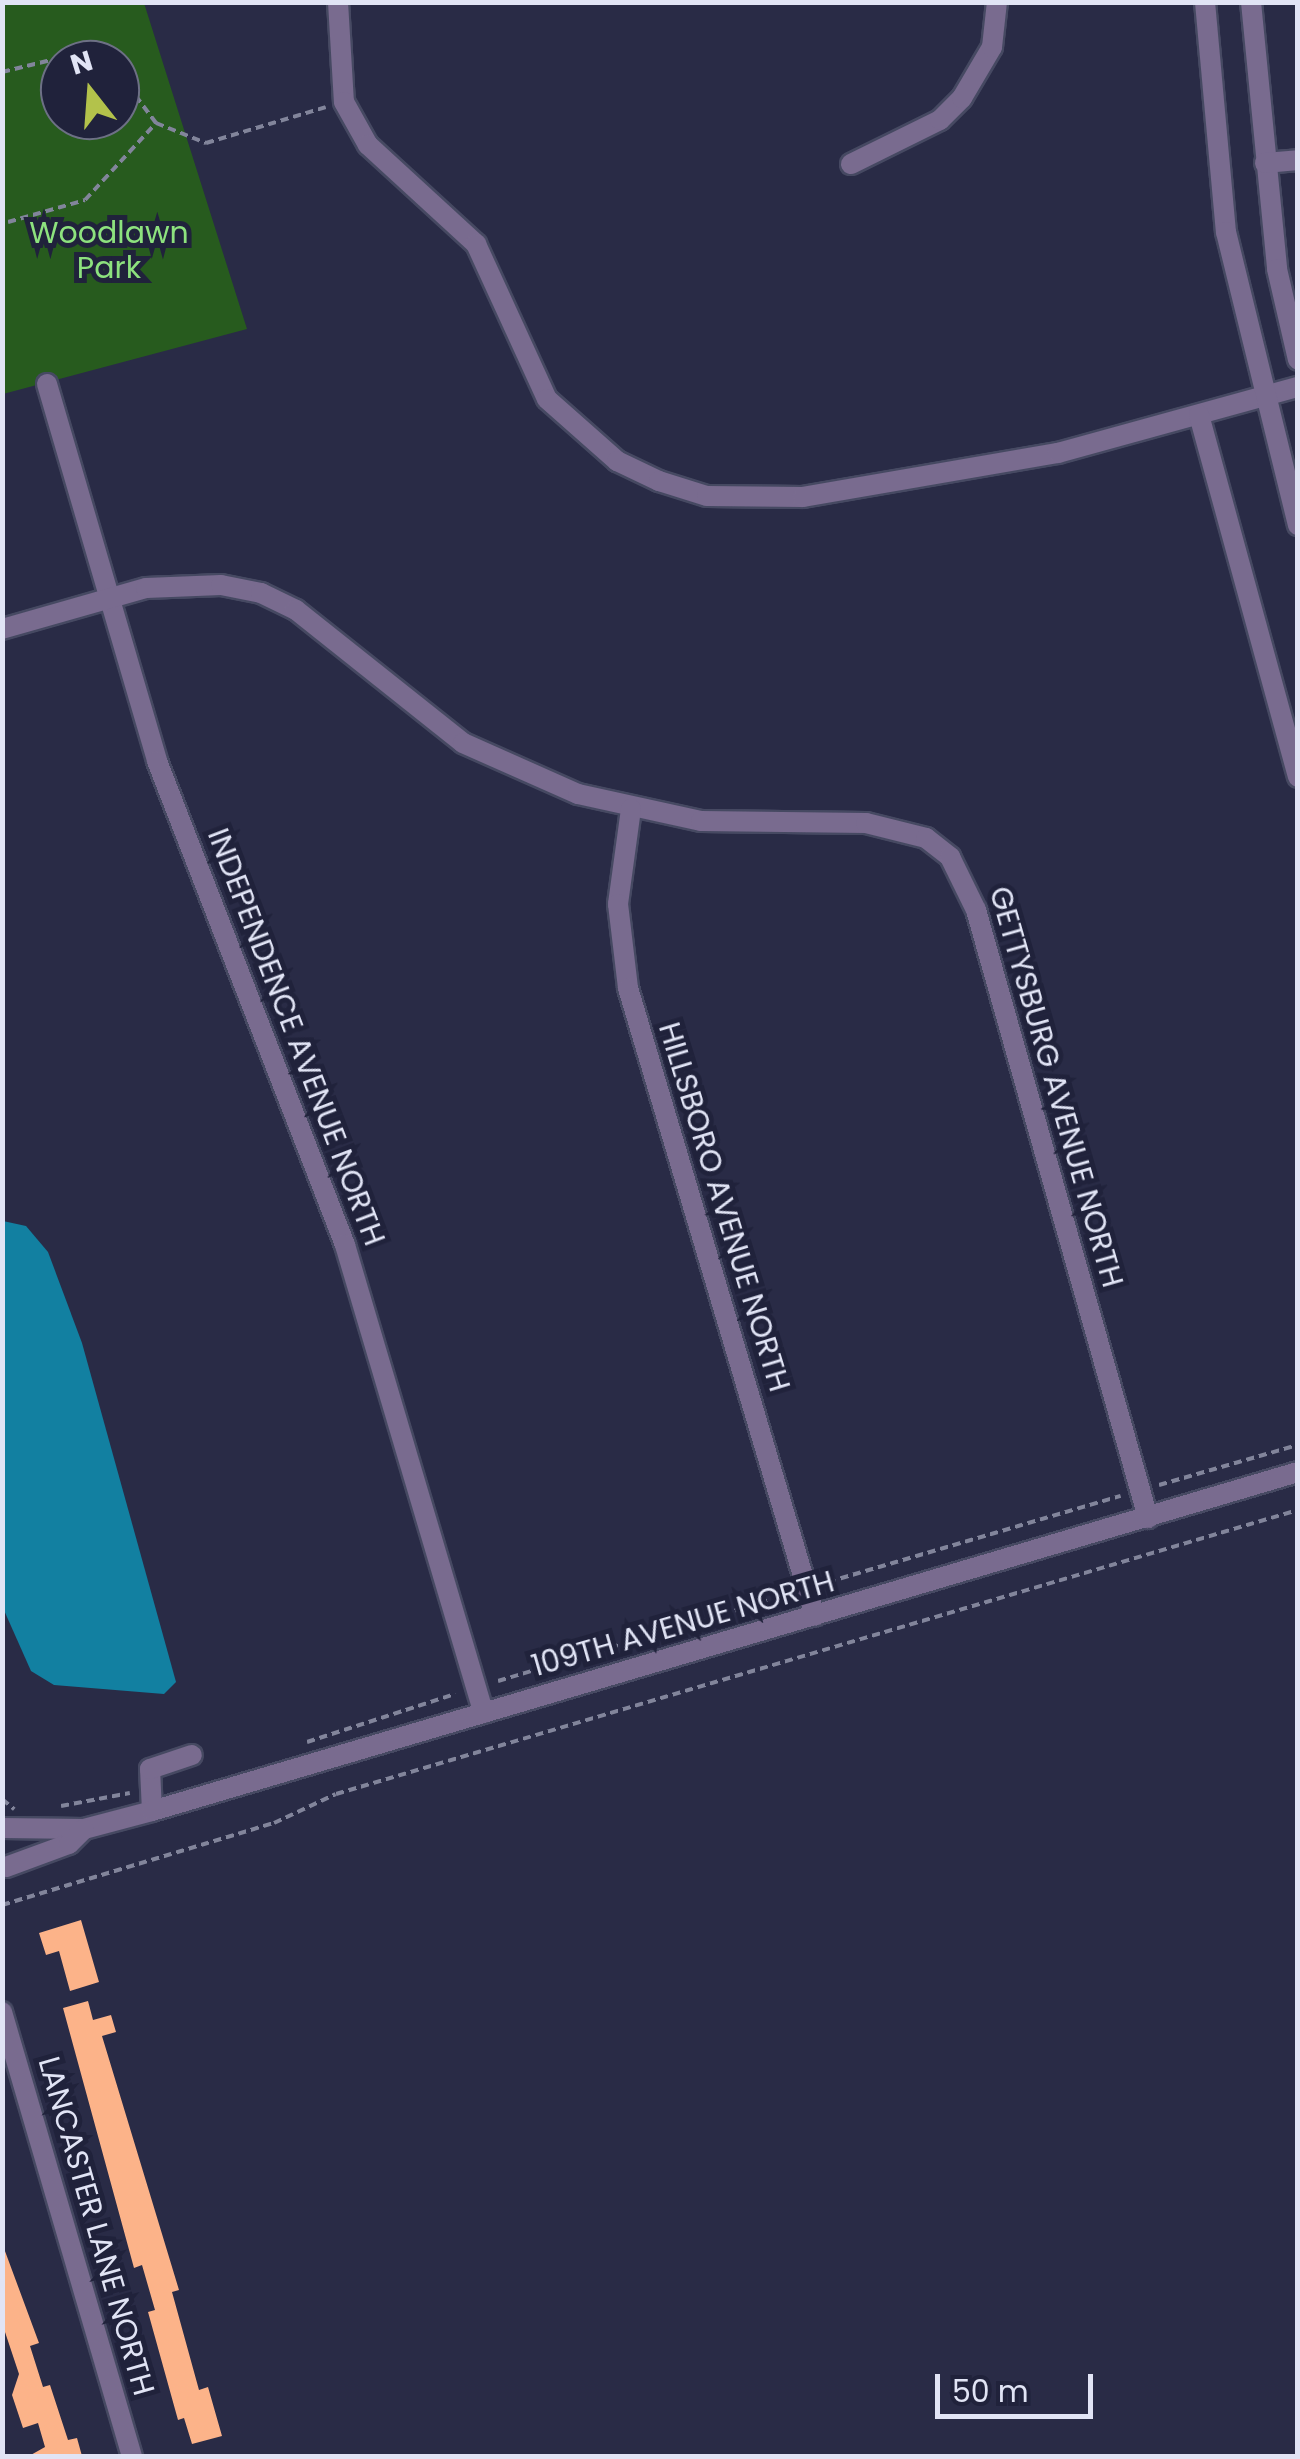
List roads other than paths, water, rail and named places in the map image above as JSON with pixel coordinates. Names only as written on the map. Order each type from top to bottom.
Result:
[{"type":"street","points":[[338,2],[344,102],[394,174],[476,244],[547,399],[617,461],[659,482],[708,496],[803,497],[1058,454],[1298,387]]},
{"type":"street","points":[[851,164],[940,120],[962,98],[992,46],[997,2]]},
{"type":"street","points":[[1205,2],[1226,232],[1262,397],[1298,525]]},
{"type":"street","points":[[1251,2],[1265,163],[1298,360]]},
{"type":"street","points":[[1265,163],[1298,160]]},
{"type":"street","name":"INDEPENDENCE AVENUE NORTH","points":[[47,384],[106,598],[157,761],[345,1245],[484,1713]]},
{"type":"street","points":[[1199,416],[1298,777]]},
{"type":"street","name":"GETTYSBURG AVENUE NORTH","points":[[2,630],[106,598],[181,584],[261,593],[296,610],[463,743],[520,772],[631,809],[701,821],[896,826],[950,857],[976,910],[1148,1518]]},
{"type":"street","name":"HILLSBORO AVENUE NORTH","points":[[631,809],[618,904],[628,988],[815,1616]]},
{"type":"street","name":"109TH AVENUE NORTH","points":[[2,1830],[84,1829],[1298,1472]]},
{"type":"street","points":[[152,1810],[146,1788],[150,1769],[192,1756]]},
{"type":"street","name":"109TH AVENUE NORTH","points":[[4,1872],[69,1844],[84,1829]]},
{"type":"street","points":[[2,1830],[4,1872]]},
{"type":"street","name":"LANCASTER LANE NORTH","points":[[2,2012],[132,2456]]},
{"type":"water","points":[[3,1221],[26,1226],[48,1252],[82,1343],[176,1682],[164,1694],[54,1685],[31,1671],[3,1608]]},
{"type":"park label","name":"Woodlawn Park","points":[[109,250]]}]
